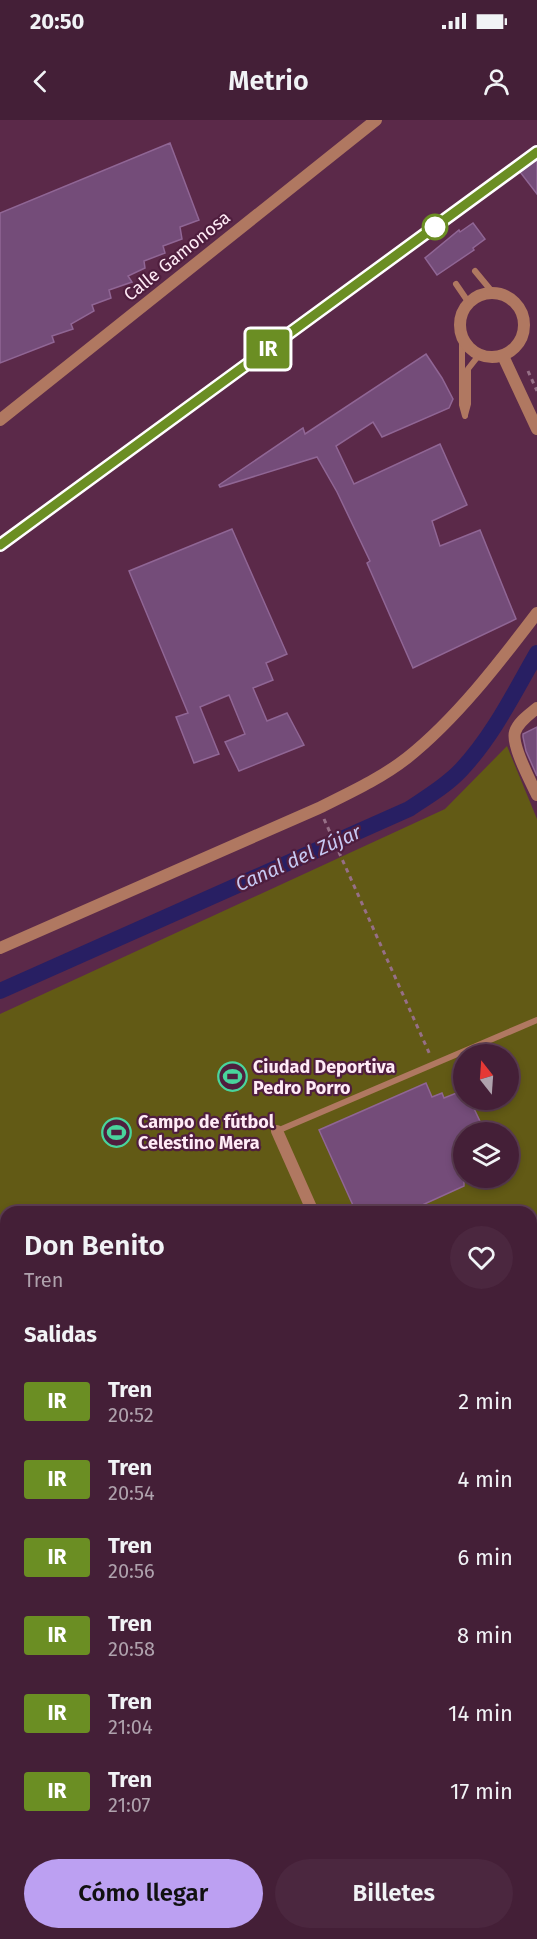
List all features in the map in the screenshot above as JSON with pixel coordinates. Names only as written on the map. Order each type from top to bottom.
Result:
[{"type":"street","name":"Calle Gamonosa","points":[[0,420],[376,120]]},
{"type":"street","points":[[494,294],[510,298],[518,306],[523,318],[524,329],[520,341],[513,350],[503,356],[491,358],[469,349],[462,339],[459,328],[461,316],[475,298],[494,294]]},
{"type":"street","points":[[503,356],[537,429]]},
{"type":"street","points":[[0,948],[319,808],[366,785],[406,759],[449,721],[537,614]]},
{"type":"street","points":[[537,708],[523,719],[514,732],[515,743],[537,795]]},
{"type":"street","points":[[277,1131],[310,1206]]},
{"type":"lane","points":[[476,271],[494,294]]},
{"type":"lane","points":[[456,284],[470,303]]},
{"type":"lane","points":[[462,339],[462,405],[465,416],[468,404],[468,369],[479,355]]},
{"type":"lane","points":[[277,1131],[537,1020]]},
{"type":"path","points":[[528,371],[537,391]]},
{"type":"path","points":[[329,831],[434,1064]]},
{"type":"shaded area","name":"Ciudad Deportiva Pedro Porro","points":[[507,746],[537,819],[537,1206],[0,1206],[0,1014],[445,809]]},
{"type":"building","points":[[170,143],[199,220],[180,227],[182,239],[163,246],[165,253],[144,261],[145,268],[128,276],[132,282],[109,290],[111,298],[92,305],[94,311],[71,324],[73,329],[52,336],[54,342],[0,363],[0,213]]},
{"type":"building","points":[[537,159],[537,194],[520,172]]},
{"type":"building","points":[[473,223],[485,239],[473,248],[474,250],[437,275],[425,258],[459,230],[460,232]]},
{"type":"building","points":[[426,354],[453,399],[449,408],[382,437],[373,422],[336,446],[354,484],[440,444],[467,505],[432,521],[440,546],[480,530],[516,619],[413,668],[367,563],[370,561],[337,492],[317,457],[220,487],[219,485],[303,428],[305,434]]},
{"type":"building","points":[[232,529],[287,654],[266,663],[273,680],[253,688],[267,721],[287,713],[304,745],[239,771],[225,742],[245,734],[229,695],[200,707],[219,754],[194,763],[176,717],[188,713],[129,571]]},
{"type":"building","points":[[537,727],[537,776],[526,751],[523,734]]},
{"type":"building","points":[[426,1083],[432,1097],[442,1093],[444,1098],[453,1094],[453,1110],[475,1110],[480,1122],[453,1122],[453,1188],[460,1188],[420,1206],[353,1206],[319,1130]]},
{"type":"waterway","name":"Canal del Zújar","points":[[0,991],[409,809],[449,781],[473,757],[502,714],[537,653]]},
{"type":"railway","points":[[0,545],[537,152]]},
{"type":"train","name":"IR","points":[[0,545],[537,152]]},
{"type":"place","name":"Ciudad Deportiva Pedro Porro","points":[[232,1077]]},
{"type":"place","name":"Campo de fútbol Celestino Mera","points":[[117,1132]]}]
